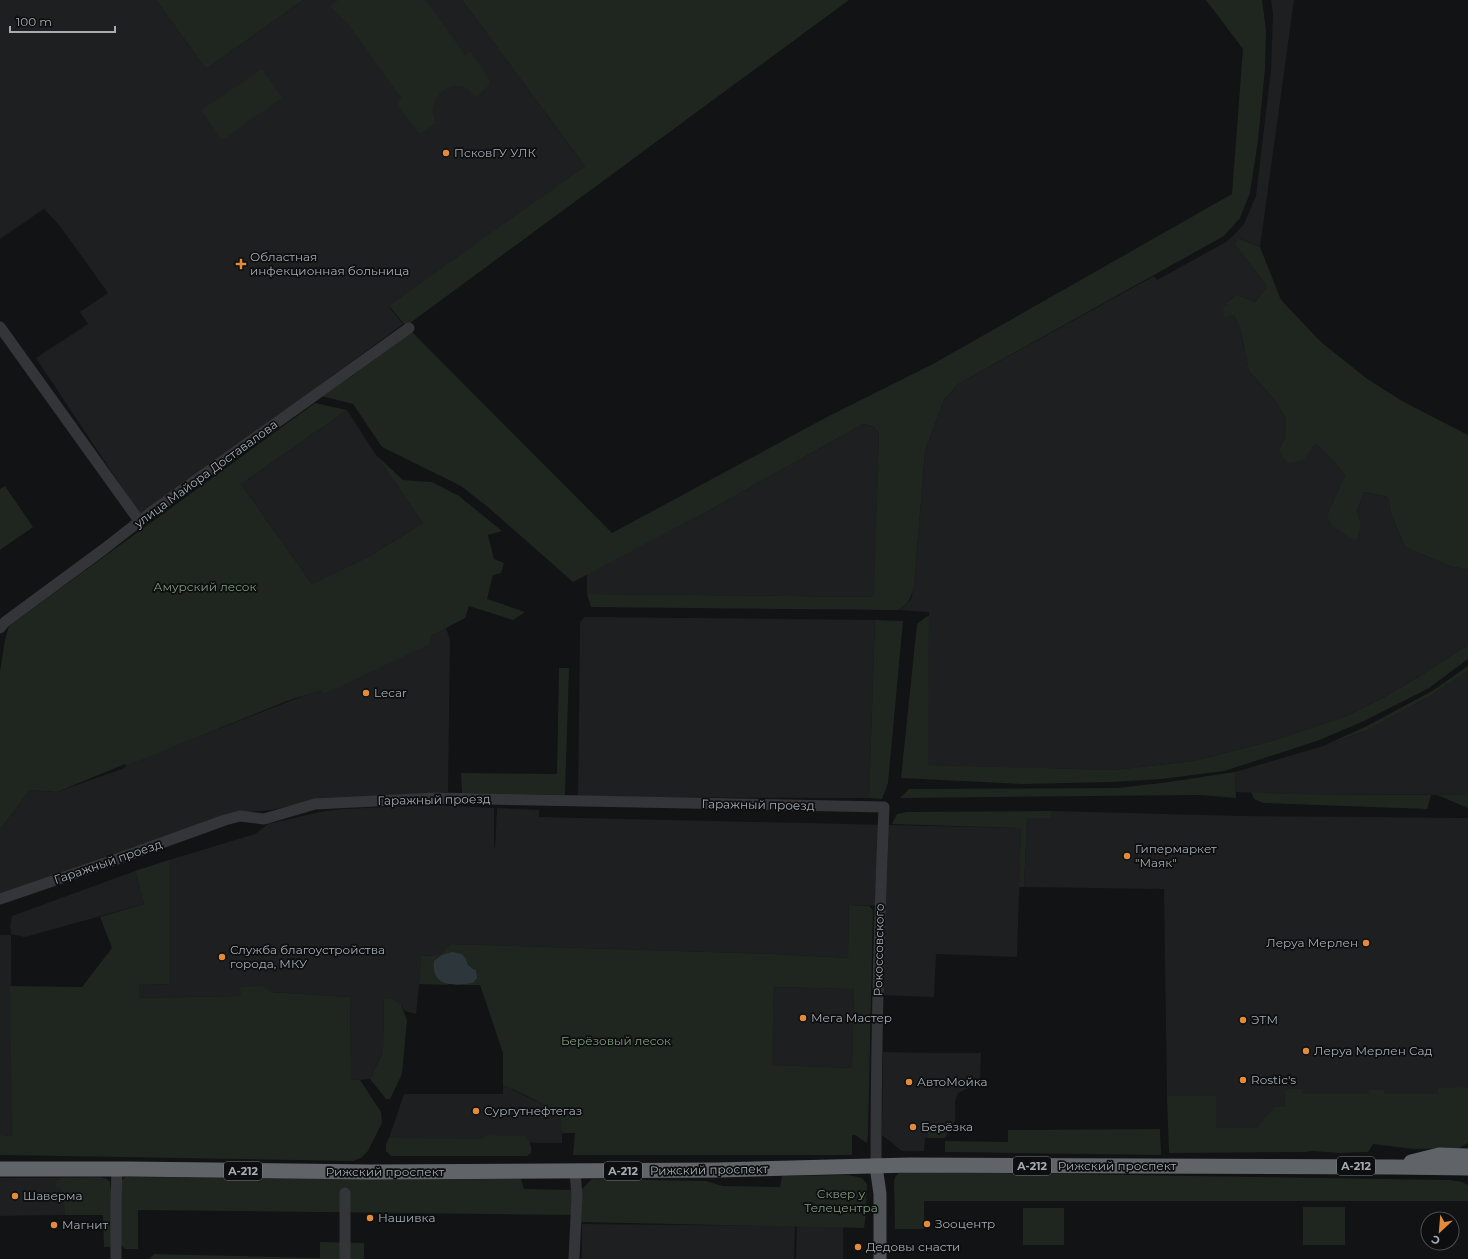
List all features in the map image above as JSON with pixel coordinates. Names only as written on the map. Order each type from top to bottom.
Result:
[{"type":"highway","name":"Рижский проспект","points":[[1394,1167],[1439,1155],[1468,1156]]},
{"type":"highway","name":"Рижский проспект","points":[[0,1169],[370,1172],[717,1170],[876,1166],[1394,1167],[1464,1171]]},
{"type":"main road","points":[[876,1166],[880,1194],[880,1259]]},
{"type":"street","points":[[0,327],[140,522]]},
{"type":"street","name":"улица Майора Доставалова","points":[[2,624],[140,522],[409,328]]},
{"type":"street","name":"Гаражный проезд","points":[[0,900],[225,820],[240,816],[264,819],[315,804],[436,798],[884,807]]},
{"type":"street","name":"Рокоссовского","points":[[876,1166],[877,1028],[884,807]]},
{"type":"street","points":[[116,1259],[117,1170]]},
{"type":"street","points":[[574,1259],[577,1196],[575,1171]]},
{"type":"street","points":[[345,1193],[345,1259]]},
{"type":"shaded area","name":"Областная инфекционная больница","points":[[0,0],[156,0],[206,69],[303,0],[462,0],[585,166],[389,307],[403,324],[141,516],[36,358],[88,324],[80,312],[108,293],[60,226],[44,209],[0,239]]},
{"type":"shaded area","points":[[1271,0],[1294,0],[1260,247],[1239,238],[1235,245],[1267,286],[1255,302],[1237,295],[1225,303],[1230,305],[1224,316],[1234,315],[1240,328],[1249,371],[1275,400],[1286,419],[1286,435],[1279,450],[1315,443],[1345,475],[1327,515],[1361,526],[1357,510],[1364,492],[1388,497],[1392,516],[1405,547],[1450,566],[1468,570],[1468,645],[1381,699],[1347,716],[1272,741],[1194,761],[1114,770],[927,765],[929,612],[898,610],[905,606],[911,599],[914,586],[925,451],[944,400],[958,384],[1154,276],[1157,280],[1226,242],[1244,224],[1256,196],[1271,70],[1273,14]]},
{"type":"shaded area","points":[[347,410],[423,523],[368,557],[312,584],[241,484]]},
{"type":"shaded area","points":[[863,424],[873,426],[879,433],[875,597],[587,594],[587,574],[708,511]]},
{"type":"shaded area","points":[[585,617],[875,620],[869,798],[578,797],[580,622]]},
{"type":"shaded area","points":[[446,628],[450,640],[448,792],[322,799],[271,810],[239,813],[0,895],[0,830],[30,790],[57,792],[122,769],[149,756],[321,689],[324,694]]},
{"type":"shaded area","points":[[1468,671],[1468,795],[1288,794],[1236,792],[1235,772],[1323,746],[1368,730],[1432,695]]},
{"type":"shaded area","points":[[433,805],[494,808],[495,849],[497,808],[539,810],[539,817],[1021,828],[1017,957],[936,954],[934,997],[880,995],[882,906],[849,905],[848,958],[775,954],[450,944],[440,955],[421,956],[416,1014],[405,1011],[401,1005],[384,999],[383,1052],[370,1079],[360,1080],[351,1079],[350,997],[270,992],[241,996],[139,998],[139,985],[169,984],[169,860],[255,834],[268,824],[325,811]]},
{"type":"shaded area","points":[[1052,811],[1241,816],[1468,818],[1468,1113],[1271,1110],[1271,1128],[1216,1128],[1216,1096],[1167,1096],[1164,889],[1024,887],[1027,818],[1051,818]]},
{"type":"shaded area","points":[[135,871],[144,904],[25,937],[11,934],[10,926],[12,916]]},
{"type":"shaded area","points":[[0,935],[11,935],[12,1136],[0,1135]]},
{"type":"shaded area","points":[[452,952],[462,954],[468,965],[476,971],[477,978],[473,983],[459,985],[446,983],[440,981],[436,976],[434,961],[442,955]]},
{"type":"shaded area","points":[[774,987],[854,989],[852,1068],[771,1065]]},
{"type":"shaded area","points":[[883,1052],[981,1053],[980,1083],[958,1093],[955,1102],[955,1121],[945,1138],[925,1138],[924,1151],[902,1151],[882,1135]]},
{"type":"shaded area","name":"Сургутнефтегаз","points":[[503,1085],[549,1107],[558,1115],[562,1122],[562,1143],[388,1141],[404,1094],[503,1094]]},
{"type":"shaded area","points":[[102,1177],[103,1214],[0,1216],[0,1178]]},
{"type":"shaded area","points":[[582,1224],[795,1226],[794,1259],[582,1259]]},
{"type":"shaded area","points":[[797,1225],[843,1226],[843,1259],[796,1259]]},
{"type":"green space","points":[[156,0],[303,0],[206,69]]},
{"type":"green space","points":[[338,0],[426,0],[465,55],[470,51],[489,79],[489,85],[476,97],[466,88],[458,86],[445,90],[435,101],[433,108],[433,116],[436,123],[421,133],[418,132],[397,104],[402,99],[349,25],[330,6]]},
{"type":"green space","points":[[462,0],[849,0],[406,326],[389,306],[585,166]]},
{"type":"green space","points":[[1206,0],[1262,0],[1266,30],[1265,69],[1258,140],[1250,193],[1240,218],[1224,236],[958,384],[944,400],[925,451],[914,586],[909,600],[898,610],[591,607],[587,594],[874,597],[879,433],[873,426],[863,424],[708,511],[573,582],[489,508],[461,486],[382,447],[353,404],[321,396],[352,376],[411,331],[612,533],[829,416],[933,364],[1232,194],[1243,49]]},
{"type":"green space","points":[[262,69],[282,98],[222,140],[201,110]]},
{"type":"green space","points":[[1238,238],[1260,247],[1281,300],[1321,342],[1366,378],[1402,401],[1468,435],[1468,570],[1450,566],[1405,547],[1392,516],[1388,497],[1364,492],[1357,510],[1361,526],[1356,541],[1332,526],[1327,515],[1345,475],[1332,460],[1315,443],[1304,460],[1287,463],[1279,450],[1286,435],[1286,419],[1275,400],[1249,371],[1240,328],[1234,315],[1224,317],[1223,307],[1229,305],[1224,304],[1237,295],[1255,302],[1267,286],[1235,245]]},
{"type":"green space","name":"Амурский лесок","points":[[315,403],[347,410],[241,484],[312,584],[368,557],[423,523],[376,455],[403,480],[432,482],[459,496],[502,531],[488,535],[494,559],[504,563],[501,573],[493,575],[487,599],[525,612],[513,620],[469,606],[465,618],[431,636],[430,644],[324,694],[321,690],[287,701],[126,766],[125,764],[57,792],[30,790],[0,830],[0,672],[5,640],[9,626]]},
{"type":"green space","points":[[5,486],[33,527],[0,550],[0,489]]},
{"type":"green space","points":[[929,616],[928,765],[1114,770],[1194,761],[1272,741],[1347,716],[1381,699],[1468,645],[1468,659],[1429,688],[1364,721],[1317,741],[1224,771],[1162,779],[1023,784],[901,778],[917,624]]},
{"type":"green space","points":[[875,620],[903,621],[888,783],[882,799],[869,798]]},
{"type":"green space","points":[[1468,666],[1468,671],[1432,695],[1368,730],[1323,746],[1367,726],[1432,691]]},
{"type":"green space","points":[[559,668],[569,668],[565,795],[462,793],[461,773],[557,774]]},
{"type":"green space","points":[[1235,772],[1236,798],[1201,795],[900,798],[909,789],[1117,788]]},
{"type":"green space","points":[[1251,792],[1288,794],[1431,795],[1427,809],[1263,803],[1254,799]]},
{"type":"green space","points":[[1437,795],[1468,795],[1468,808]]},
{"type":"green space","points":[[1052,811],[1051,818],[1027,818],[1024,887],[1019,887],[1021,828],[892,824],[897,814],[907,812]]},
{"type":"green space","points":[[169,860],[169,984],[139,985],[139,998],[241,996],[240,987],[262,986],[270,992],[350,997],[351,1079],[360,1080],[381,1112],[382,1123],[368,1151],[361,1158],[353,1161],[0,1155],[0,1135],[12,1136],[10,986],[82,987],[112,948],[100,917],[144,904],[135,871]]},
{"type":"green space","name":"Берёзовый лесок","points":[[849,905],[869,906],[873,910],[868,1134],[867,1143],[855,1135],[852,1135],[852,1155],[573,1155],[575,1133],[562,1133],[562,1126],[558,1115],[540,1103],[503,1085],[503,1053],[480,985],[458,985],[473,983],[474,969],[468,965],[466,959],[442,981],[449,985],[419,984],[421,956],[440,955],[450,944],[775,954],[848,958]],"holes":[[[774,987],[854,989],[852,1068],[772,1065]]]},
{"type":"green space","points":[[384,999],[393,999],[401,1005],[407,1020],[402,1074],[390,1099],[386,1099],[370,1079],[383,1052]]},
{"type":"green space","points":[[1468,1087],[1468,1143],[1459,1148],[1413,1149],[1373,1144],[1368,1152],[1340,1153],[1313,1151],[1169,1153],[1167,1096],[1216,1096],[1216,1128],[1257,1128],[1274,1107],[1285,1107],[1285,1091],[1290,1089],[1302,1089],[1302,1094],[1368,1094],[1369,1090],[1384,1090],[1384,1094],[1438,1094],[1438,1088]]},
{"type":"green space","points":[[928,1125],[945,1125],[945,1138],[928,1138]]},
{"type":"green space","points":[[1160,1129],[1161,1155],[945,1152],[945,1141],[1008,1142],[1008,1130]]},
{"type":"green space","points":[[485,1135],[525,1136],[531,1146],[531,1153],[527,1156],[391,1156],[386,1151],[386,1144],[389,1138],[482,1139]]},
{"type":"green space","points":[[939,1172],[1450,1180],[1462,1182],[1468,1185],[1468,1201],[924,1201],[924,1229],[895,1229],[895,1177],[899,1173]]},
{"type":"green space","name":"Сквер у Телецентра","points":[[849,1175],[862,1178],[867,1184],[864,1228],[581,1222],[582,1189],[592,1179],[706,1181],[723,1186],[780,1187],[782,1176]]},
{"type":"green space","points":[[125,1177],[521,1179],[524,1189],[574,1190],[574,1215],[138,1210],[138,1249],[125,1249],[121,1245],[120,1183]]},
{"type":"green space","points":[[62,1178],[104,1178],[110,1182],[116,1247],[104,1247],[103,1215],[65,1215],[63,1192],[60,1188],[55,1187],[57,1180]]},
{"type":"green space","points":[[1303,1207],[1345,1207],[1345,1245],[1303,1245]]},
{"type":"green space","points":[[1023,1208],[1064,1208],[1064,1245],[1023,1245]]},
{"type":"green space","points":[[320,1242],[364,1243],[364,1259],[149,1259],[154,1254],[320,1258]]},
{"type":"place","name":"ПсковГУ УЛК","points":[[446,153]]},
{"type":"place","name":"Областная инфекционная больница","points":[[241,264]]},
{"type":"place","name":"Lecar","points":[[366,693]]},
{"type":"place","name":"Гипермаркет \"Маяк\"","points":[[1127,856]]},
{"type":"place","name":"Леруа Мерлен","points":[[1366,943]]},
{"type":"place","name":"Служба благоустройства города, МКУ","points":[[222,957]]},
{"type":"place","name":"Мега Мастер","points":[[803,1018]]},
{"type":"place","name":"ЭТМ","points":[[1243,1020]]},
{"type":"place","name":"Леруа Мерлен Сад","points":[[1306,1051]]},
{"type":"place","name":"Rostic's","points":[[1243,1080]]},
{"type":"place","name":"АвтоМойка","points":[[909,1082]]},
{"type":"place","name":"Сургутнефтегаз","points":[[476,1111]]},
{"type":"place","name":"Берёзка","points":[[913,1127]]},
{"type":"place","name":"Шаверма","points":[[15,1196]]},
{"type":"place","name":"Нашивка","points":[[370,1218]]},
{"type":"place","name":"Зооцентр","points":[[927,1224]]},
{"type":"place","name":"Магнит","points":[[54,1225]]},
{"type":"place","name":"Дедовы снасти","points":[[858,1247]]}]
